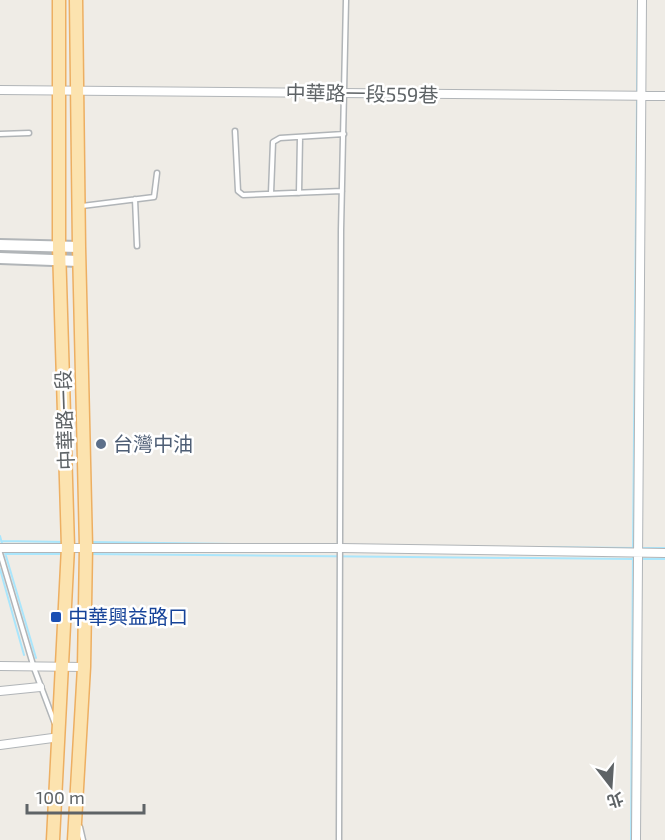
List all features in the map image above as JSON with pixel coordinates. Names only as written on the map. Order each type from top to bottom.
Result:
[{"type":"main road","name":"中華路一段","points":[[53,840],[68,547],[59,247],[59,0]]},
{"type":"main road","name":"中華路一段","points":[[74,840],[84,667],[86,547],[76,0]]},
{"type":"street","points":[[636,840],[642,0]]},
{"type":"street","name":"中華路一段559巷","points":[[0,90],[665,96]]},
{"type":"street","points":[[0,245],[79,247]]},
{"type":"street","points":[[0,258],[79,261]]},
{"type":"street","points":[[0,548],[665,553]]},
{"type":"street","points":[[0,666],[63,669],[84,667]]},
{"type":"street","points":[[0,691],[40,687]]},
{"type":"street","points":[[0,745],[60,737]]},
{"type":"lane","points":[[339,840],[342,191],[346,0]]},
{"type":"lane","points":[[235,131],[238,191],[243,195],[342,191]]},
{"type":"lane","points":[[0,134],[29,133]]},
{"type":"lane","points":[[271,194],[273,142],[280,138],[344,134]]},
{"type":"lane","points":[[299,193],[300,137]]},
{"type":"lane","points":[[78,206],[154,197],[157,173]]},
{"type":"lane","points":[[135,199],[136,246]]},
{"type":"lane","points":[[0,553],[40,687],[60,737]]},
{"type":"lane","points":[[76,809],[83,840]]},
{"type":"waterway","points":[[637,93],[638,0]]},
{"type":"waterway","points":[[633,549],[637,99]]},
{"type":"waterway","points":[[0,536],[3,547]]},
{"type":"waterway","points":[[1,541],[65,542]]},
{"type":"waterway","points":[[91,542],[233,544]]},
{"type":"waterway","points":[[517,547],[635,548]]},
{"type":"waterway","points":[[640,548],[665,548]]},
{"type":"waterway","points":[[5,554],[62,554]]},
{"type":"waterway","points":[[89,554],[632,559]]},
{"type":"waterway","points":[[631,840],[633,555]]},
{"type":"waterway","points":[[6,556],[36,658]]},
{"type":"waterway","points":[[641,559],[665,559]]},
{"type":"waterway","points":[[0,569],[24,655]]},
{"type":"place","name":"台灣中油","points":[[101,444]]},
{"type":"place","name":"中華興益路口","points":[[56,617]]}]
